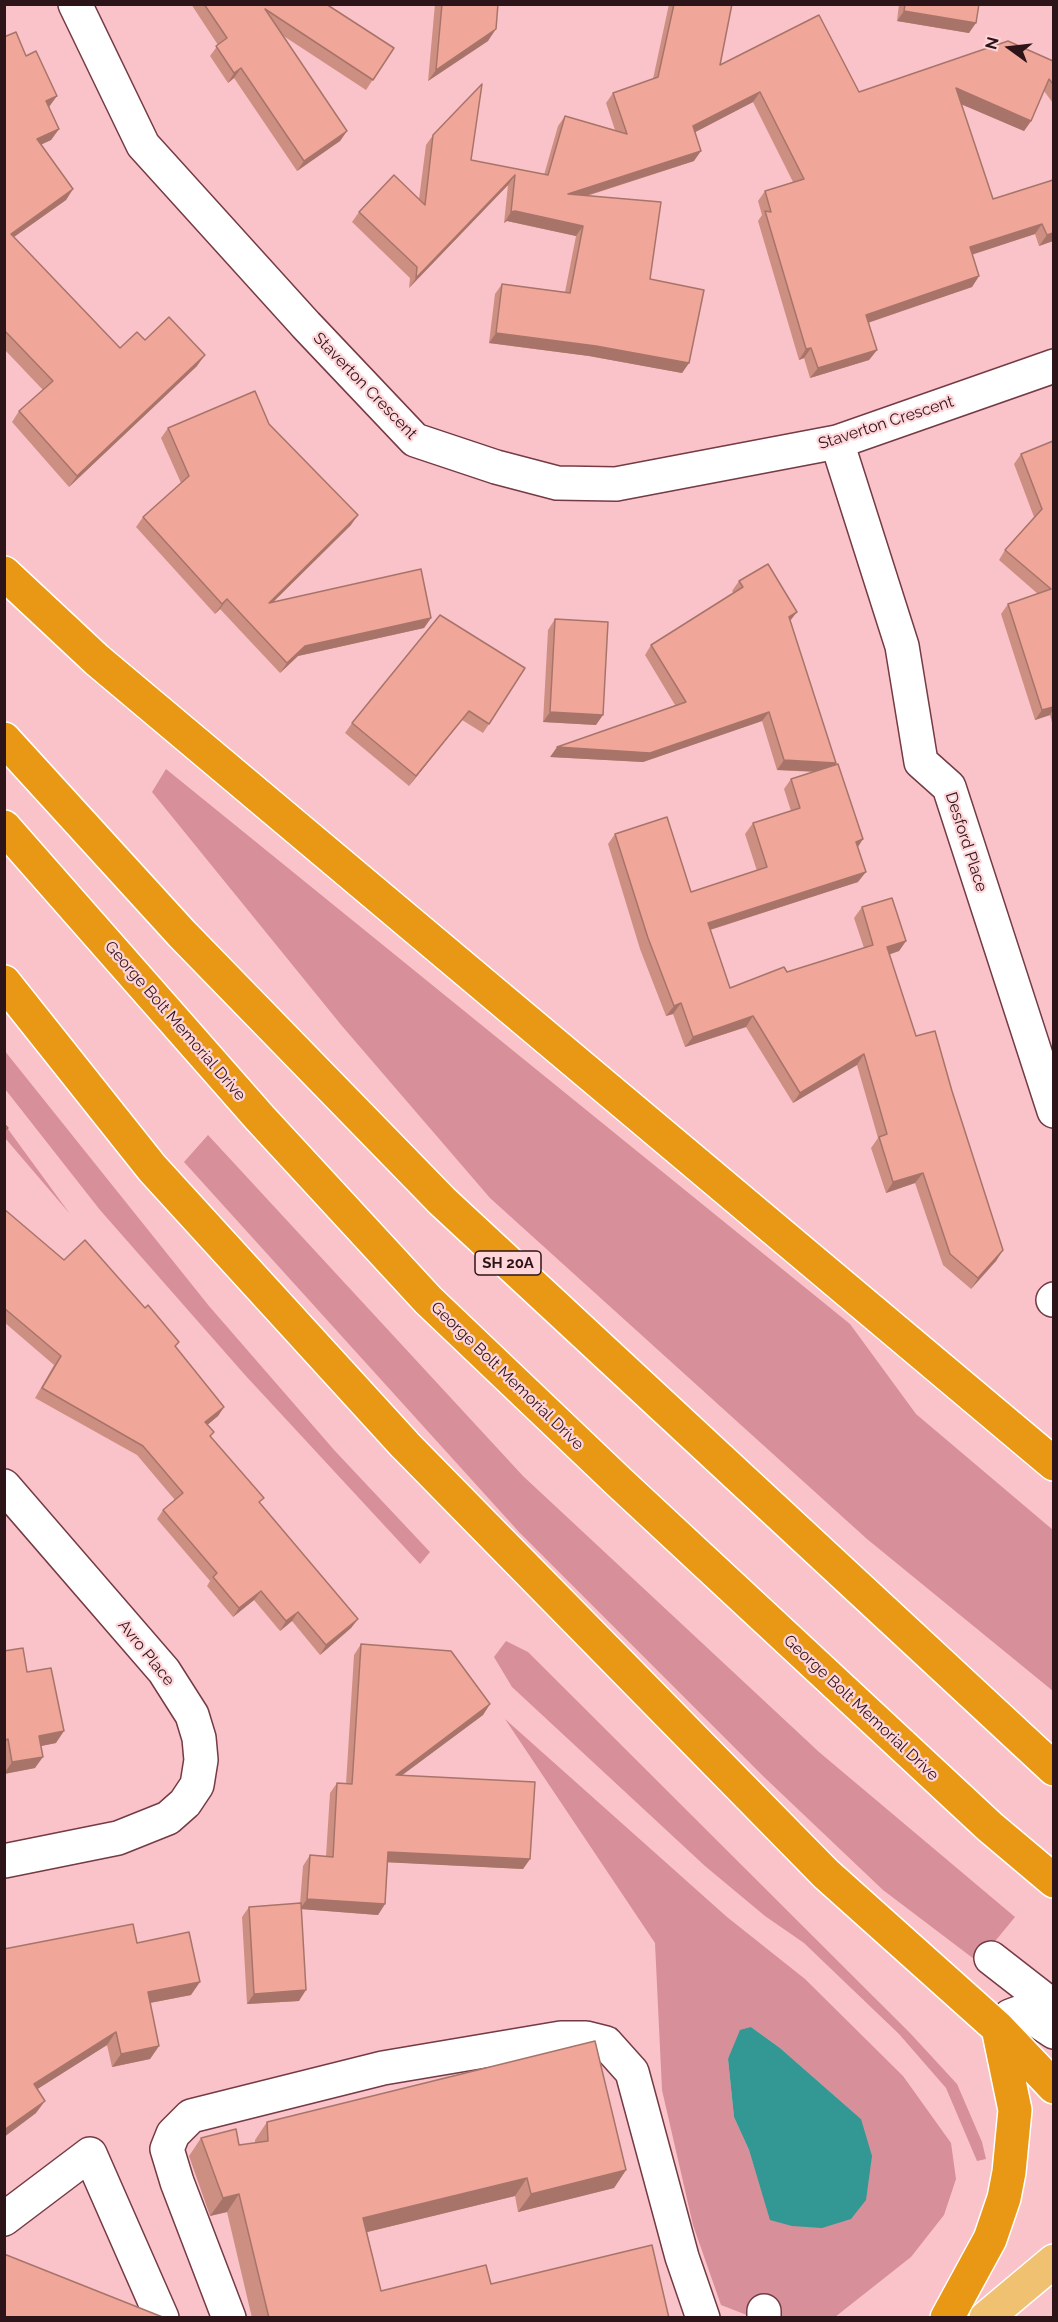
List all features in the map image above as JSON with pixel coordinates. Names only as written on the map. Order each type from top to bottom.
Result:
[{"type":"highway","points":[[4,573],[97,660],[1053,1464]]},
{"type":"highway","name":"SH 20A","points":[[4,739],[182,934],[442,1201],[1053,1769]]},
{"type":"highway","name":"George Bolt Memorial Drive","points":[[4,827],[260,1118],[428,1300],[627,1490],[955,1795],[1053,1881]]},
{"type":"highway","points":[[4,982],[152,1168],[405,1445],[826,1874],[998,2028],[1053,2087]]},
{"type":"highway","points":[[947,2318],[990,2239],[1004,2198],[1009,2172],[1015,2110],[998,2028]]},
{"type":"main road","points":[[986,2318],[1053,2261]]},
{"type":"street","name":"Staverton Crescent","points":[[75,4],[143,145],[306,325],[415,440],[496,467],[557,483],[616,484],[837,442],[1053,366]]},
{"type":"street","name":"Desford Place","points":[[837,442],[902,646],[921,762],[949,787],[1053,1111]]},
{"type":"street","name":"Avro Place","points":[[4,1486],[164,1671],[192,1715],[199,1738],[201,1760],[196,1785],[185,1803],[168,1818],[118,1838],[4,1861]]},
{"type":"street","points":[[991,1958],[1053,2007]]},
{"type":"street","points":[[998,2028],[1010,2016],[1018,2013],[1033,2018],[1053,2032]]},
{"type":"street","points":[[229,2318],[177,2182],[167,2149],[172,2134],[191,2116],[383,2068],[561,2038],[586,2038],[606,2043],[632,2072],[682,2257],[703,2318]]},
{"type":"street","points":[[4,2219],[90,2154],[162,2318]]},
{"type":"shaded area","points":[[166,769],[850,1324],[916,1414],[1053,1530],[1053,1691],[867,1539],[490,1198],[342,1026],[152,792]]},
{"type":"shaded area","points":[[4,1050],[209,1306],[335,1451],[430,1552],[420,1564],[245,1375],[100,1210],[5,1089]]},
{"type":"shaded area","points":[[5,1125],[70,1214],[5,1138]]},
{"type":"shaded area","points":[[208,1135],[523,1476],[819,1752],[1015,1917],[978,1962],[883,1890],[763,1776],[519,1532],[184,1162]]},
{"type":"shaded area","points":[[506,1641],[528,1652],[910,2033],[957,2084],[982,2142],[986,2159],[977,2161],[946,2088],[899,2034],[804,1943],[765,1916],[705,1866],[512,1687],[494,1657]]},
{"type":"shaded area","points":[[505,1719],[727,1917],[805,1979],[903,2076],[951,2143],[956,2179],[944,2215],[911,2257],[835,2317],[752,2317],[721,2305],[693,2225],[662,2090],[655,1943]],"holes":[[[751,2027],[780,2048],[861,2119],[762,2192],[749,2150],[734,2117],[728,2059]]]},
{"type":"water","points":[[751,2027],[780,2048],[861,2119],[872,2156],[866,2200],[851,2219],[822,2228],[792,2226],[770,2220],[749,2150],[734,2117],[728,2059],[740,2030]]},
{"type":"building","points":[[204,4],[326,4],[394,48],[373,80],[265,9],[347,131],[304,161],[241,68],[234,73],[216,46],[227,38]]},
{"type":"building","points":[[442,4],[498,4],[496,29],[436,70]]},
{"type":"building","points":[[674,4],[732,4],[720,65],[819,15],[859,92],[1008,41],[1053,61],[1053,84],[1049,79],[1031,121],[956,88],[993,199],[1053,180],[1053,233],[1047,235],[1042,224],[970,247],[979,276],[866,315],[877,350],[818,368],[811,348],[806,349],[765,211],[771,212],[765,191],[804,179],[760,92],[693,126],[701,151],[568,194],[661,202],[650,279],[704,290],[689,363],[596,346],[496,333],[502,284],[570,293],[583,226],[511,212],[515,175],[416,278],[417,267],[359,212],[394,175],[425,205],[433,135],[482,84],[471,160],[548,175],[565,116],[627,134],[613,93],[658,77]]},
{"type":"building","points":[[905,4],[979,4],[976,23],[904,11]]},
{"type":"building","points":[[16,32],[26,56],[36,51],[57,96],[46,101],[59,129],[37,139],[73,189],[11,234],[120,348],[137,332],[145,340],[169,317],[205,355],[77,476],[19,411],[53,381],[4,330],[4,37]]},
{"type":"building","points":[[255,391],[269,424],[358,515],[269,603],[421,569],[431,618],[305,646],[287,663],[227,599],[222,604],[143,517],[189,476],[168,428]]},
{"type":"building","points":[[1053,441],[1053,707],[1042,710],[1008,604],[1051,589],[1005,550],[1042,509],[1021,454]]},
{"type":"building","points":[[768,564],[797,612],[789,617],[836,763],[784,760],[769,712],[650,753],[557,747],[686,702],[651,645],[743,587],[739,581]]},
{"type":"building","points":[[440,615],[525,668],[489,724],[469,711],[416,776],[352,723]]},
{"type":"building","points":[[555,619],[608,622],[603,715],[550,712]]},
{"type":"building","points":[[838,764],[863,839],[856,842],[866,872],[708,923],[730,988],[784,967],[787,972],[873,945],[862,907],[892,898],[906,941],[887,947],[916,1036],[935,1031],[1003,1250],[978,1278],[950,1254],[923,1173],[893,1182],[879,1137],[887,1134],[864,1054],[800,1093],[753,1016],[693,1037],[681,1003],[674,1006],[648,938],[615,834],[667,817],[691,892],[767,867],[753,823],[800,808],[791,779]]},
{"type":"building","points":[[4,1209],[64,1260],[85,1240],[145,1308],[148,1305],[179,1342],[175,1346],[224,1407],[205,1422],[214,1432],[210,1436],[264,1498],[259,1502],[358,1619],[326,1645],[298,1612],[286,1621],[261,1591],[239,1608],[213,1577],[217,1573],[163,1510],[183,1493],[143,1446],[42,1388],[61,1356],[4,1308]]},
{"type":"building","points":[[361,1644],[451,1651],[490,1704],[396,1775],[535,1782],[530,1859],[388,1852],[385,1904],[307,1899],[310,1855],[333,1857],[337,1783],[352,1784]]},
{"type":"building","points":[[23,1648],[27,1672],[51,1668],[64,1731],[39,1736],[43,1757],[12,1762],[8,1739],[4,1741],[4,1651]]},
{"type":"building","points":[[301,1903],[306,1990],[254,1994],[249,1907]]},
{"type":"building","points":[[133,1924],[137,1943],[189,1932],[200,1982],[148,1992],[159,2046],[121,2054],[116,2032],[34,2084],[45,2101],[4,2130],[4,1949]]},
{"type":"building","points":[[595,2041],[626,2170],[531,2194],[527,2178],[363,2218],[381,2291],[486,2265],[491,2284],[652,2245],[669,2318],[269,2318],[239,2194],[223,2198],[201,2138],[236,2129],[239,2145],[268,2141],[267,2122]]},
{"type":"building","points":[[4,2254],[165,2318],[4,2318]]}]
